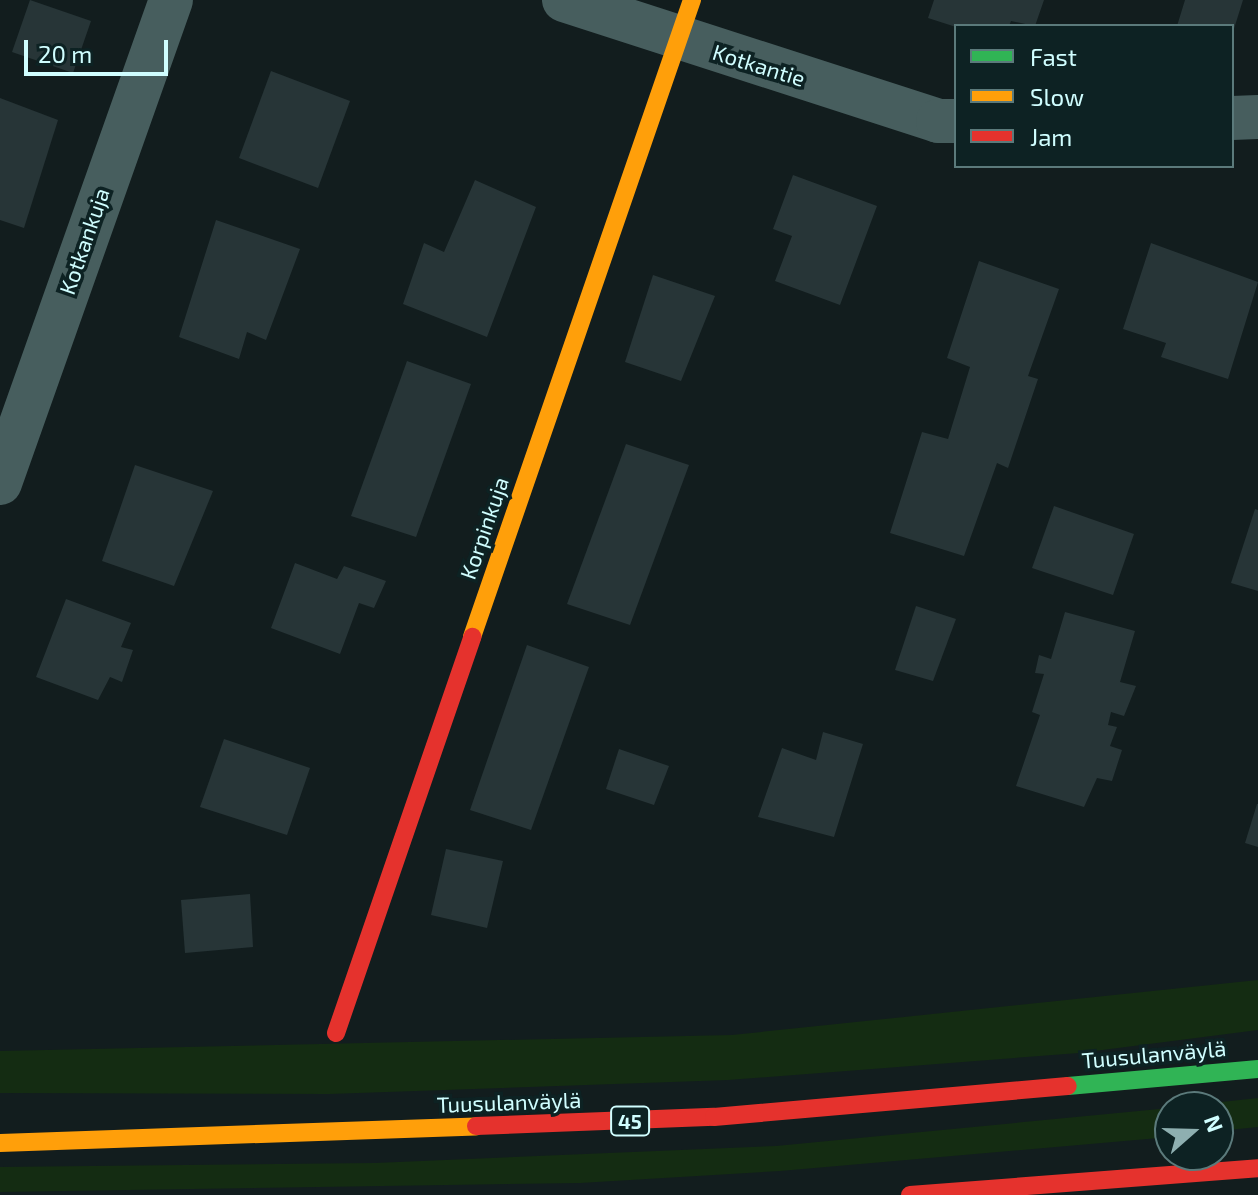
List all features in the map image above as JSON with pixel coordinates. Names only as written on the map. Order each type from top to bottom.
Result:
[{"type":"main road","name":"Korpinkuja","points":[[336,1033],[684,20]]},
{"type":"main road","name":"Tuusulanväylä","points":[[0,1143],[714,1117],[1258,1069]]},
{"type":"main road","points":[[910,1195],[1258,1168]]},
{"type":"street","name":"Kotkankuja","points":[[0,483],[171,0]]},
{"type":"street","name":"Kotkantie","points":[[564,0],[684,20],[938,121],[954,121]]},
{"type":"street","points":[[1234,118],[1258,117]]},
{"type":"green space","points":[[1258,980],[1258,1030],[1079,1053],[728,1080],[329,1094],[0,1093],[0,1051],[732,1035]]},
{"type":"green space","points":[[1258,1098],[1258,1127],[1234,1129],[1234,1101]]},
{"type":"green space","points":[[1154,1110],[1154,1138],[780,1171],[580,1183],[0,1192],[0,1167],[375,1163],[776,1146]]},
{"type":"building","points":[[30,0],[91,21],[73,73],[12,52]]},
{"type":"building","points":[[934,0],[1044,0],[1036,24],[1011,21],[1010,24],[954,26],[928,18]]},
{"type":"building","points":[[1185,0],[1243,0],[1234,29],[1234,24],[1178,24]]},
{"type":"building","points":[[271,71],[350,101],[318,188],[239,158]]},
{"type":"building","points":[[0,98],[58,120],[24,228],[0,220]]},
{"type":"building","points":[[793,175],[877,206],[840,305],[775,281],[792,236],[773,229]]},
{"type":"building","points":[[475,180],[536,207],[487,337],[403,304],[424,243],[444,252]]},
{"type":"building","points":[[216,220],[300,249],[266,340],[247,332],[239,359],[179,337]]},
{"type":"building","points":[[1151,243],[1258,282],[1228,379],[1161,357],[1166,343],[1123,329]]},
{"type":"building","points":[[979,261],[1059,289],[1028,376],[1038,379],[1008,468],[997,463],[964,556],[890,533],[922,432],[948,439],[970,367],[947,358]]},
{"type":"building","points":[[653,275],[715,296],[681,381],[625,362]]},
{"type":"building","points":[[407,361],[471,384],[416,537],[351,516]]},
{"type":"building","points":[[626,444],[689,465],[630,625],[567,604]]},
{"type":"building","points":[[135,465],[213,491],[174,586],[102,561]]},
{"type":"building","points":[[1054,506],[1134,534],[1113,595],[1032,568]]},
{"type":"building","points":[[1255,509],[1258,510],[1258,591],[1231,583]]},
{"type":"building","points":[[295,563],[337,579],[344,566],[386,581],[374,608],[359,603],[340,654],[271,628]]},
{"type":"building","points":[[66,599],[131,623],[121,647],[133,650],[122,682],[110,677],[98,700],[36,677]]},
{"type":"building","points":[[916,606],[956,619],[933,681],[895,670]]},
{"type":"building","points":[[1065,612],[1135,631],[1120,682],[1136,686],[1124,716],[1111,712],[1108,725],[1117,727],[1110,746],[1122,750],[1112,781],[1097,778],[1084,807],[1016,786],[1040,715],[1032,712],[1044,674],[1035,673],[1039,655],[1051,659]]},
{"type":"building","points":[[527,645],[589,667],[531,830],[470,810]]},
{"type":"building","points":[[823,732],[863,744],[834,837],[758,817],[782,748],[816,760]]},
{"type":"building","points":[[224,739],[310,768],[287,835],[200,807]]},
{"type":"building","points":[[619,749],[669,766],[654,805],[606,789]]},
{"type":"building","points":[[1258,804],[1258,847],[1245,843]]},
{"type":"building","points":[[446,849],[503,861],[487,928],[431,915]]},
{"type":"building","points":[[250,894],[253,947],[185,953],[181,900]]},
{"type":"traffic: fast","points":[[1068,1086],[1258,1069]]},
{"type":"traffic: slow","points":[[472,637],[692,0]]},
{"type":"traffic: slow","points":[[0,1143],[476,1126]]},
{"type":"traffic: jam","points":[[336,1033],[472,637]]},
{"type":"traffic: jam","points":[[476,1126],[714,1117],[1068,1086]]},
{"type":"traffic: jam","points":[[910,1195],[1258,1168]]}]
